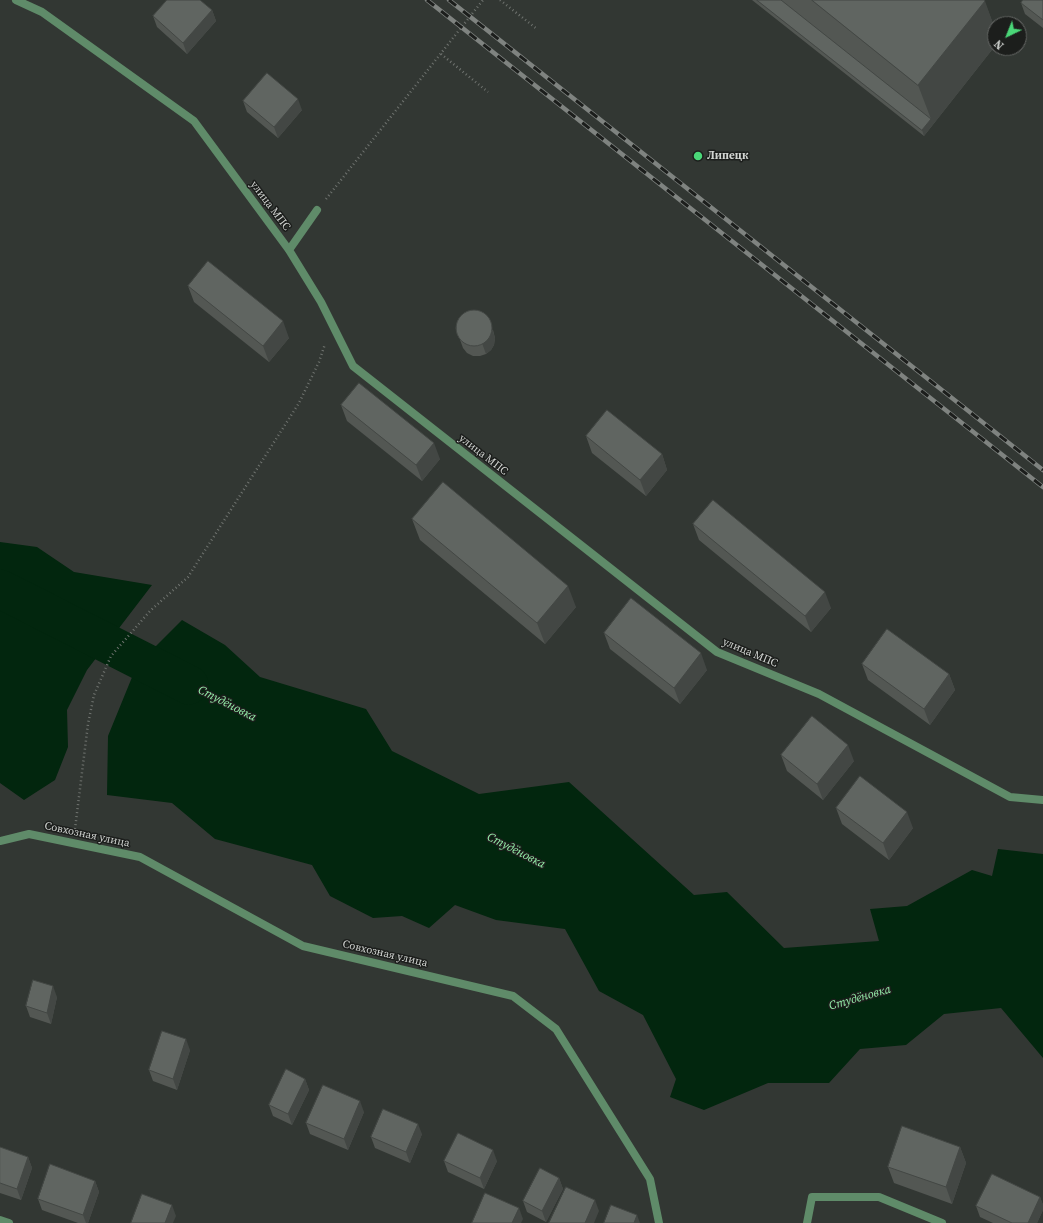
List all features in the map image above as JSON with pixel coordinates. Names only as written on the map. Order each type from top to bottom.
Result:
[{"type":"street","name":"улица МПС","points":[[16,0],[42,12],[194,121],[289,250],[321,302],[353,366],[717,652],[819,694],[1010,797],[1043,800]]},
{"type":"street","points":[[289,250],[317,210]]},
{"type":"street","name":"Совхозная улица","points":[[0,841],[29,834],[140,857],[303,946],[513,996],[556,1029],[650,1179],[659,1223]]},
{"type":"street","points":[[807,1223],[812,1197],[879,1196],[942,1223]]},
{"type":"street","points":[[0,1220],[9,1223]]},
{"type":"path","points":[[317,210],[483,0]]},
{"type":"path","points":[[500,0],[537,29]]},
{"type":"path","points":[[441,54],[488,92]]},
{"type":"path","points":[[73,843],[88,724],[94,695],[111,656],[150,612],[188,576],[298,403],[319,362],[326,342]]},
{"type":"water","points":[[0,542],[37,547],[74,572],[152,585],[87,670],[67,710],[68,747],[55,780],[24,800],[0,783]]},
{"type":"water","points":[[182,620],[225,645],[260,677],[366,709],[392,751],[479,794],[569,782],[694,895],[727,892],[784,948],[879,941],[870,909],[907,906],[972,870],[992,876],[998,849],[1043,854],[1043,1058],[1001,1008],[944,1014],[906,1045],[860,1049],[829,1083],[768,1083],[704,1110],[670,1097],[676,1079],[643,1015],[599,991],[565,929],[496,920],[455,905],[429,928],[402,916],[373,918],[330,896],[312,865],[215,839],[172,803],[107,795],[108,736],[137,665]]},
{"type":"building","points":[[167,0],[200,0],[212,10],[183,43],[153,16]]},
{"type":"building","points":[[757,0],[781,0],[931,119],[922,130]]},
{"type":"building","points":[[812,0],[984,0],[985,1],[918,85]]},
{"type":"building","points":[[1023,0],[1043,0],[1043,20],[1021,3]]},
{"type":"building","points":[[267,73],[298,99],[274,127],[243,101]]},
{"type":"building","points":[[208,261],[283,321],[263,346],[188,286]]},
{"type":"building","points":[[474,310],[484,313],[489,318],[492,328],[489,338],[484,343],[474,346],[464,343],[459,338],[456,328],[459,318],[464,313]]},
{"type":"building","points":[[359,383],[434,443],[416,465],[341,405]]},
{"type":"building","points":[[607,410],[662,454],[640,480],[586,436]]},
{"type":"building","points":[[443,482],[568,586],[537,623],[412,519]]},
{"type":"building","points":[[713,500],[825,592],[805,616],[693,524]]},
{"type":"building","points":[[631,598],[701,653],[674,688],[604,633]]},
{"type":"building","points":[[887,629],[949,674],[924,709],[862,664]]},
{"type":"building","points":[[812,716],[848,745],[817,784],[781,755]]},
{"type":"building","points":[[860,776],[907,812],[883,843],[836,808]]},
{"type":"building","points":[[33,980],[53,986],[47,1013],[26,1006]]},
{"type":"building","points":[[162,1031],[186,1039],[173,1079],[149,1070]]},
{"type":"building","points":[[286,1069],[305,1079],[288,1114],[269,1105]]},
{"type":"building","points":[[323,1085],[360,1101],[344,1139],[306,1123]]},
{"type":"building","points":[[383,1109],[418,1124],[406,1152],[371,1137]]},
{"type":"building","points":[[902,1126],[960,1147],[946,1187],[888,1167]]},
{"type":"building","points":[[458,1133],[493,1150],[480,1178],[444,1161]]},
{"type":"building","points":[[0,1147],[28,1157],[17,1189],[0,1183]]},
{"type":"building","points":[[50,1164],[95,1181],[83,1215],[38,1199]]},
{"type":"building","points":[[540,1168],[559,1178],[542,1211],[523,1201]]},
{"type":"building","points":[[992,1174],[1040,1197],[1028,1223],[1012,1223],[976,1206]]},
{"type":"building","points":[[566,1187],[595,1200],[585,1223],[549,1223]]},
{"type":"building","points":[[485,1193],[519,1208],[512,1223],[472,1223]]},
{"type":"building","points":[[142,1194],[172,1205],[165,1223],[131,1223]]},
{"type":"building","points":[[611,1205],[637,1215],[634,1223],[604,1223]]},
{"type":"waterway","name":"Студёновка","points":[[0,589],[189,685]]},
{"type":"railway","points":[[427,0],[1043,487]]},
{"type":"railway","points":[[449,0],[1043,470]]},
{"type":"place","name":"Липецк","points":[[698,156]]}]
